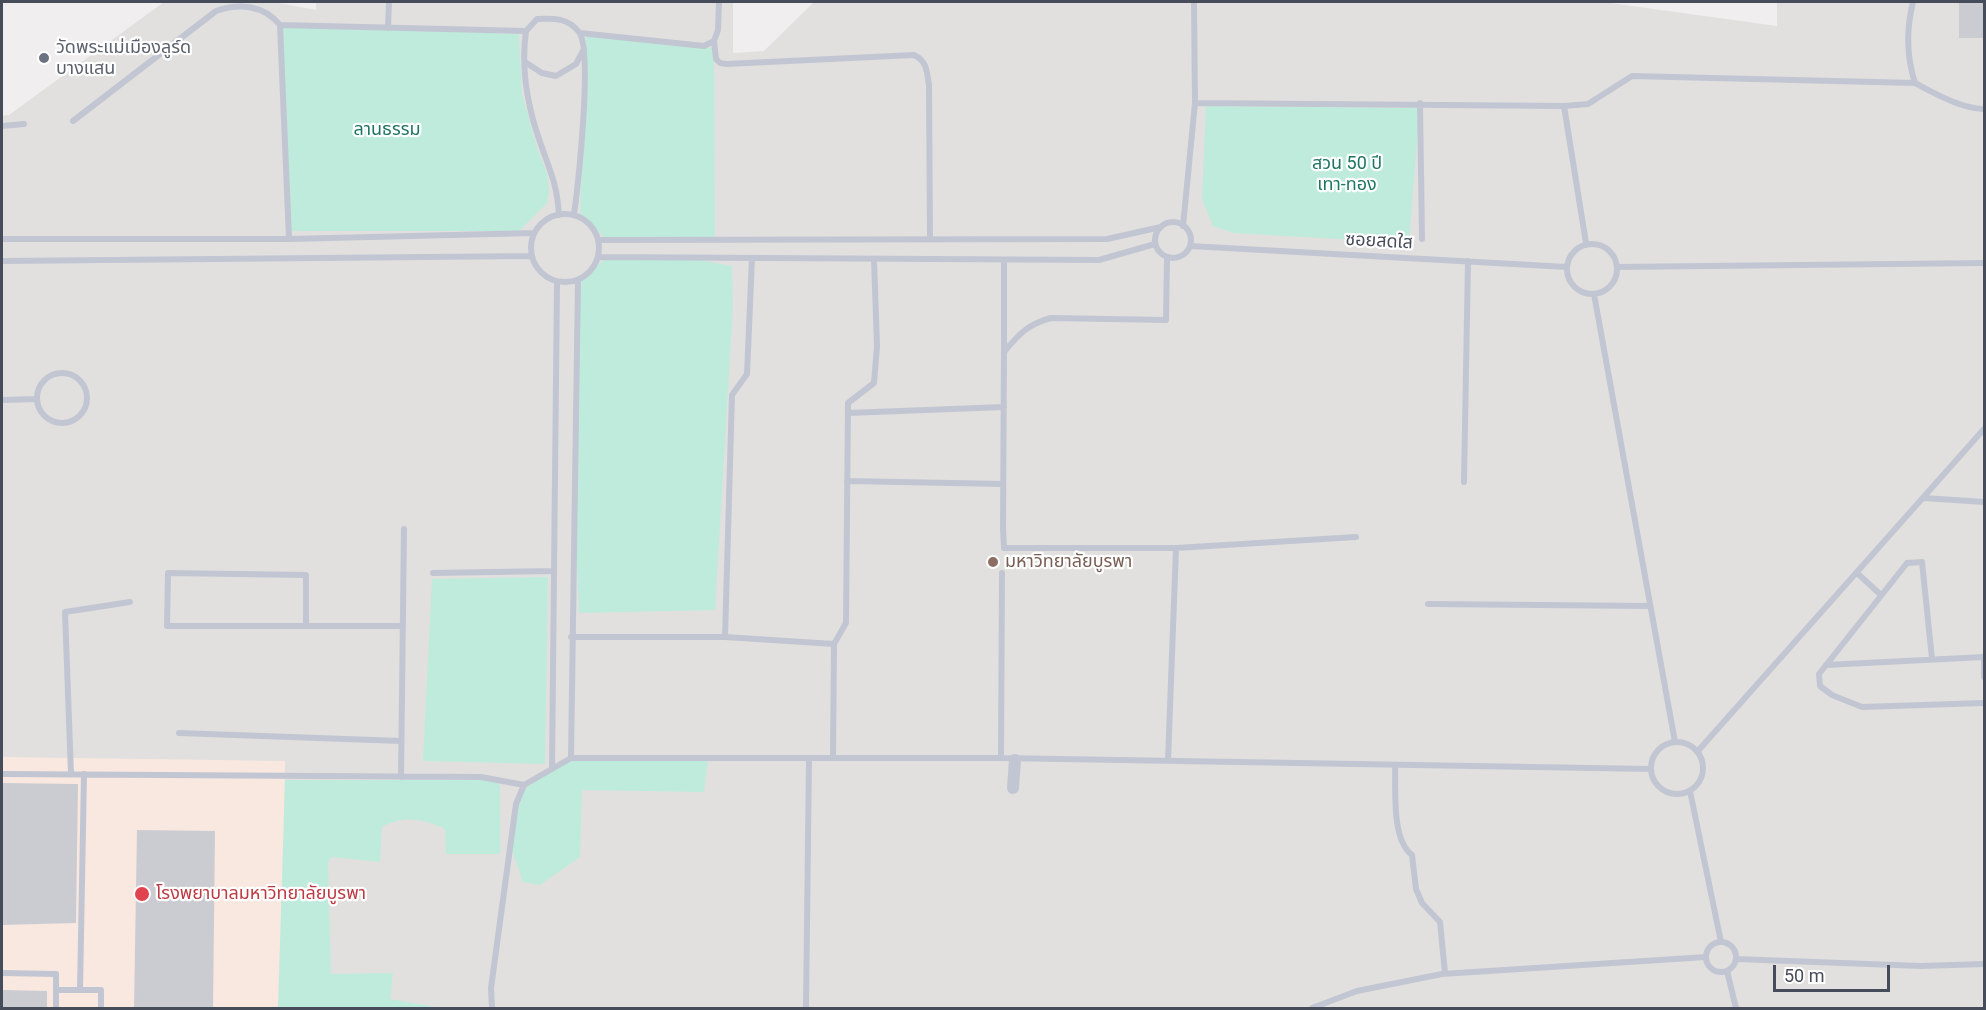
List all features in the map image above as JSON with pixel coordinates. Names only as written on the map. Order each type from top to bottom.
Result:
[{"type":"street","points":[[1013,788],[1015,760]]},
{"type":"lane","points":[[388,28],[390,2]]},
{"type":"lane","points":[[718,2],[718,30],[714,41],[716,59],[720,63],[914,55],[921,58],[927,68],[929,85],[930,239]]},
{"type":"lane","points":[[1183,226],[1195,103],[1194,2]]},
{"type":"lane","points":[[1913,2],[1907,24],[1908,62],[1915,83]]},
{"type":"lane","points":[[74,121],[216,11],[232,6],[264,11],[280,25],[526,31]]},
{"type":"lane","points":[[559,215],[557,192],[551,168],[539,140],[524,82],[526,31],[537,19],[557,17],[580,33],[585,48],[583,120],[574,215]]},
{"type":"lane","points":[[280,25],[289,239]]},
{"type":"lane","points":[[580,33],[704,46],[714,41]]},
{"type":"lane","points":[[525,62],[542,74],[556,76],[576,64],[585,48]]},
{"type":"lane","points":[[1195,103],[1420,103],[1564,106],[1588,104],[1632,76],[1915,83],[1938,95],[1984,109]]},
{"type":"lane","points":[[1420,103],[1422,239]]},
{"type":"lane","points":[[1564,106],[1586,243]]},
{"type":"lane","points":[[2,126],[24,124]]},
{"type":"lane","points":[[559,215],[574,215],[590,225],[598,240],[598,257],[588,274],[578,280],[557,282],[541,273],[532,256],[534,233],[540,225],[559,215]]},
{"type":"lane","points":[[598,240],[1107,239],[1161,227],[1172,222],[1183,226],[1190,235],[1190,246],[1183,255],[1167,258],[1159,252],[1155,244],[1161,227]]},
{"type":"lane","points":[[2,239],[289,239],[534,233]]},
{"type":"lane","points":[[1586,243],[1604,246],[1611,251],[1617,267],[1616,279],[1610,287],[1594,294],[1578,290],[1571,283],[1567,267],[1576,249],[1586,243]]},
{"type":"lane","points":[[598,257],[1099,260],[1155,244]]},
{"type":"lane","name":"ซอยสดใส","points":[[1190,246],[1567,267]]},
{"type":"lane","points":[[2,261],[532,256]]},
{"type":"lane","points":[[725,637],[732,395],[747,374],[752,258]]},
{"type":"lane","points":[[1004,352],[1022,331],[1035,322],[1052,318],[1166,320],[1167,258]]},
{"type":"lane","points":[[833,758],[834,644],[846,623],[848,403],[874,383],[877,346],[874,259]]},
{"type":"lane","points":[[1004,261],[1004,548],[1176,548],[1356,537]]},
{"type":"lane","points":[[1464,482],[1468,261]]},
{"type":"lane","points":[[1617,267],[1984,263]]},
{"type":"lane","points":[[571,758],[578,280]]},
{"type":"lane","points":[[552,769],[557,282]]},
{"type":"lane","points":[[1594,294],[1675,742]]},
{"type":"lane","points":[[54,373],[74,374],[88,389],[87,409],[72,423],[51,422],[37,407],[38,399],[38,387],[54,373]]},
{"type":"lane","points":[[2,400],[38,399]]},
{"type":"lane","points":[[848,413],[1004,407]]},
{"type":"lane","points":[[1697,752],[1984,429]]},
{"type":"lane","points":[[847,481],[1003,484]]},
{"type":"lane","points":[[1924,498],[1984,502]]},
{"type":"lane","points":[[401,777],[404,529]]},
{"type":"lane","points":[[1168,761],[1176,548]]},
{"type":"lane","points":[[1932,659],[1922,562],[1907,563],[1819,674],[1820,686],[1832,695],[1862,707],[1984,703]]},
{"type":"lane","points":[[434,573],[553,571]]},
{"type":"lane","points":[[306,626],[306,575],[168,573],[167,626],[306,626],[403,626]]},
{"type":"lane","points":[[1001,758],[1002,573]]},
{"type":"lane","points":[[1857,573],[1881,595]]},
{"type":"lane","points":[[71,774],[65,612],[130,602]]},
{"type":"lane","points":[[1428,604],[1650,606]]},
{"type":"lane","points":[[572,637],[725,637],[834,644]]},
{"type":"lane","points":[[1826,665],[1984,657],[1984,677]]},
{"type":"lane","points":[[180,733],[401,741]]},
{"type":"lane","points":[[1675,742],[1685,743],[1697,752],[1703,765],[1702,774],[1690,791],[1674,794],[1658,786],[1651,769],[1654,755],[1660,748],[1675,742]]},
{"type":"lane","points":[[492,1008],[491,988],[507,881],[509,842],[516,804],[524,785],[571,758],[1001,758],[1651,769]]},
{"type":"lane","points":[[806,1008],[809,758]]},
{"type":"lane","points":[[1395,765],[1398,835],[1402,846],[1412,855],[1416,889],[1422,903],[1440,922],[1445,974]]},
{"type":"lane","points":[[2,774],[481,777],[524,785]]},
{"type":"lane","points":[[80,990],[84,774]]},
{"type":"lane","points":[[1690,791],[1721,942],[1733,949],[1736,958]]},
{"type":"lane","points":[[1706,957],[1711,946],[1721,942]]},
{"type":"lane","points":[[1312,1008],[1357,991],[1445,974],[1706,957]]},
{"type":"lane","points":[[1706,957],[1713,969],[1727,971]]},
{"type":"lane","points":[[1736,958],[1921,966],[1984,964]]},
{"type":"lane","points":[[1736,958],[1727,971],[1736,1008]]},
{"type":"lane","points":[[2,973],[56,974],[56,1008]]},
{"type":"lane","points":[[56,990],[101,990],[101,1008]]},
{"type":"shaded area","name":"มหาวิทยาลัยบูรพา","points":[[164,2],[274,2],[316,10],[316,2],[733,2],[733,53],[764,51],[814,2],[1603,2],[1777,26],[1777,2],[1984,2],[1984,1008],[2,1008],[2,116],[9,115]]},
{"type":"shaded area","name":"โรงพยาบาลมหาวิทยาลัยบูรพา","points":[[2,757],[285,761],[282,1008],[2,1008]]},
{"type":"green space","name":"ลานธรรม","points":[[280,25],[519,34],[522,94],[538,151],[547,173],[549,191],[547,203],[519,231],[288,231]]},
{"type":"green space","points":[[586,34],[714,48],[715,239],[606,239],[580,213]]},
{"type":"green space","name":"สวน 50 ปี เทา-ทอง","points":[[1420,103],[1409,243],[1233,233],[1213,226],[1202,199],[1206,106],[1413,108]]},
{"type":"green space","points":[[607,258],[689,258],[732,266],[733,306],[715,610],[579,613],[574,498],[578,280]]},
{"type":"green space","points":[[548,577],[545,764],[423,761],[432,579]]},
{"type":"green space","points":[[708,758],[704,792],[582,790],[580,857],[540,885],[523,882],[509,842],[516,804],[532,780],[566,761]]},
{"type":"green space","points":[[285,780],[500,780],[500,854],[446,854],[445,829],[421,821],[406,820],[382,827],[380,862],[331,857],[328,863],[331,974],[393,973],[390,999],[440,1008],[278,1008]]},
{"type":"building","points":[[1959,2],[1984,2],[1984,38],[1959,38]]},
{"type":"building","points":[[2,783],[78,784],[76,923],[2,925]]},
{"type":"building","points":[[137,830],[215,831],[213,1008],[134,1008]]},
{"type":"building","points":[[2,990],[47,991],[47,1008],[2,1008]]},
{"type":"place","name":"วัดพระแม่เมืองลูร์ด บางแสน","points":[[44,58]]},
{"type":"place","name":"มหาวิทยาลัยบูรพา","points":[[993,562]]},
{"type":"place","name":"โรงพยาบาลมหาวิทยาลัยบูรพา","points":[[142,894]]}]
